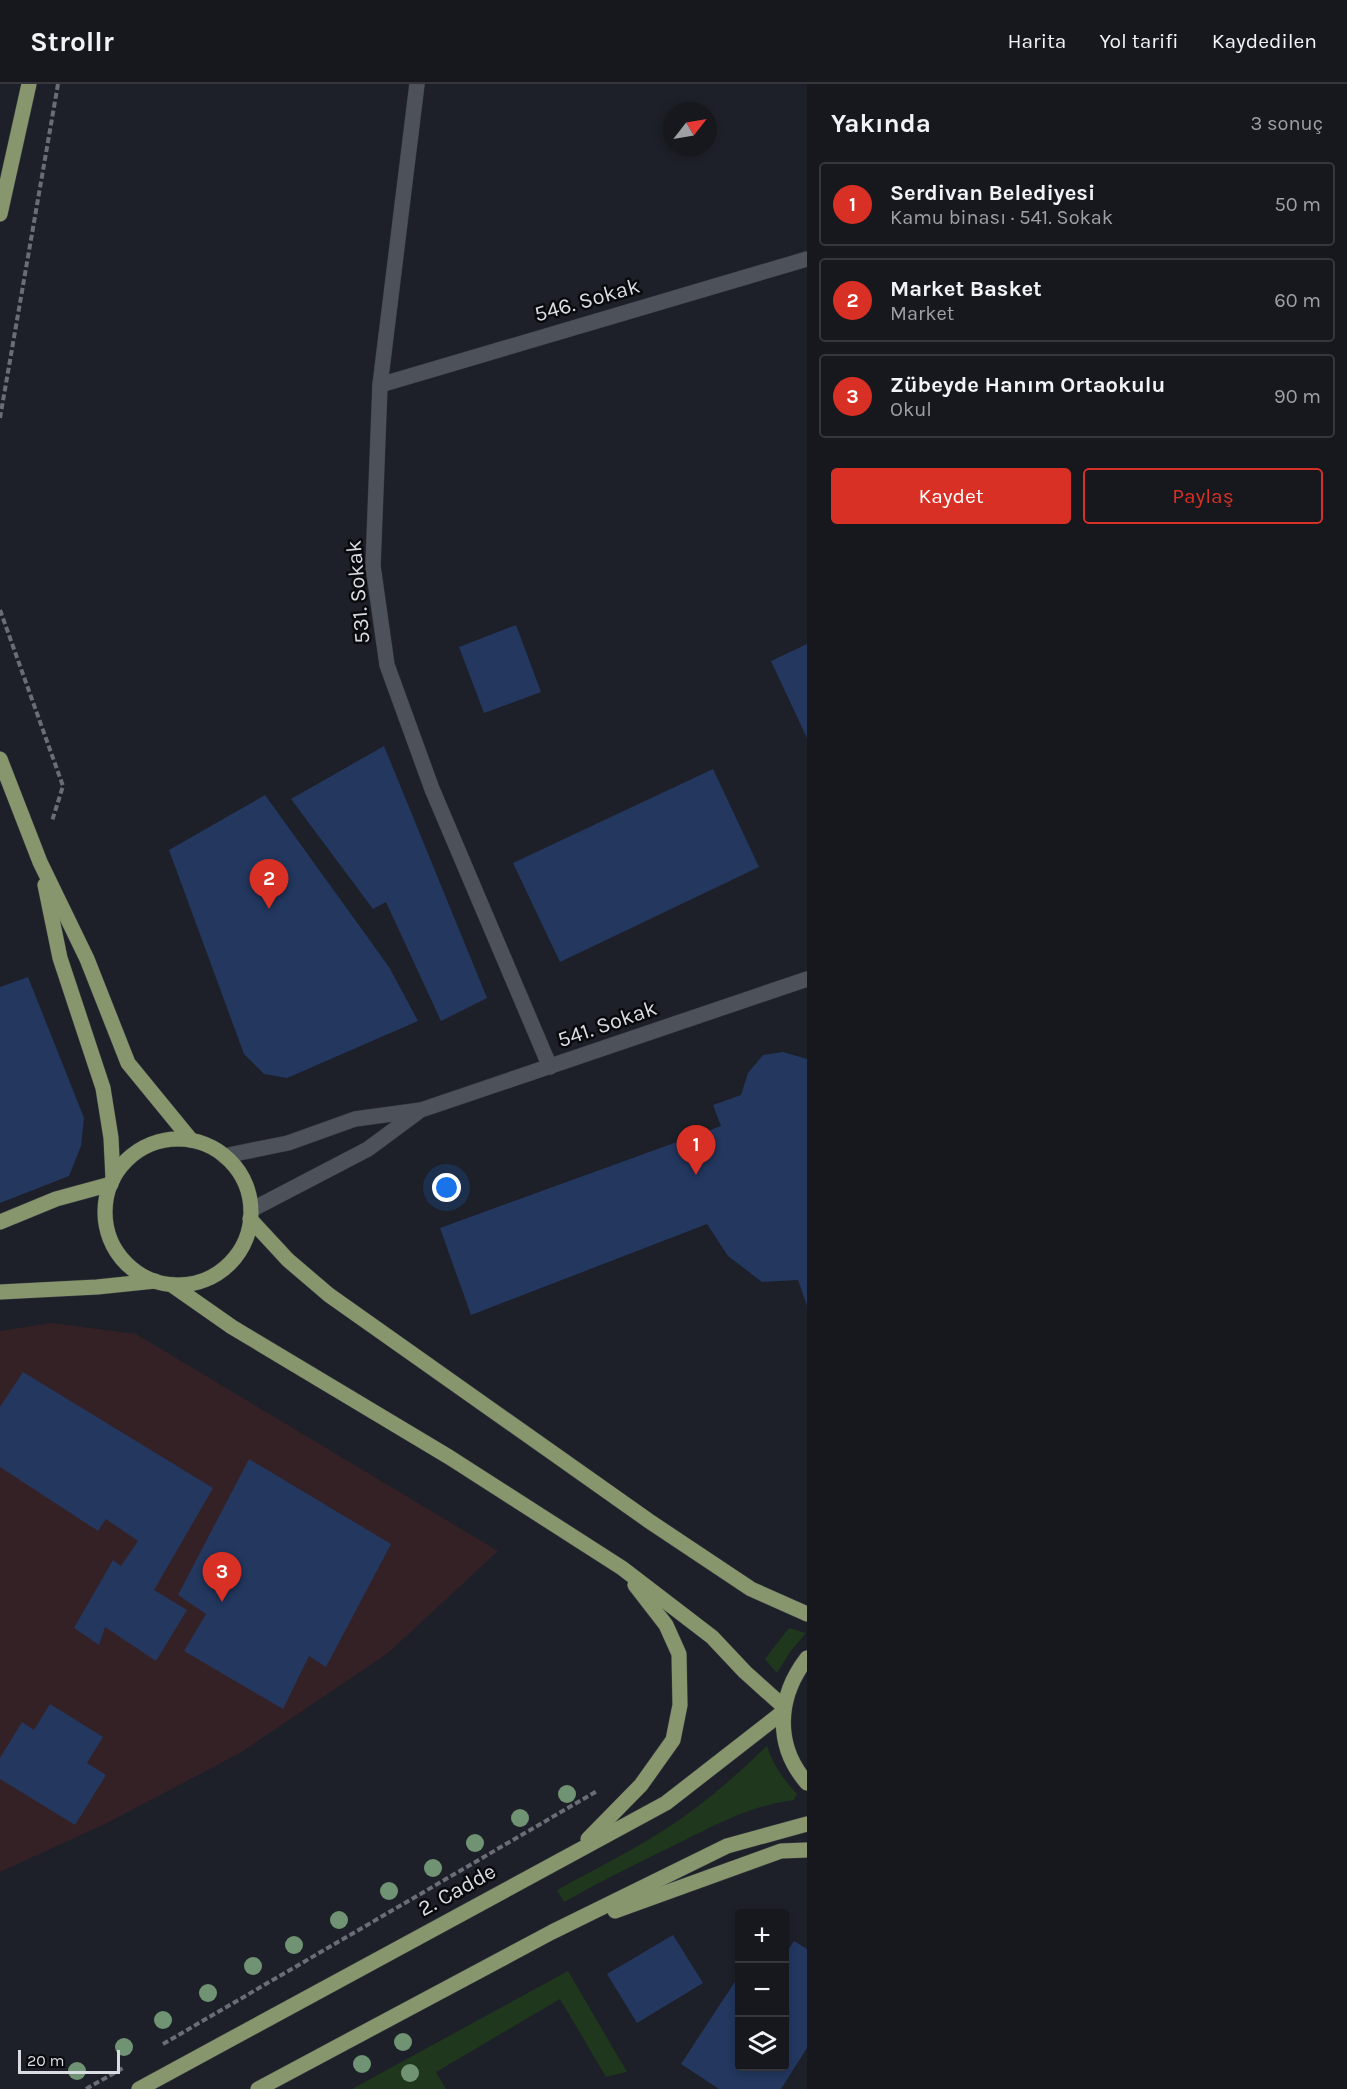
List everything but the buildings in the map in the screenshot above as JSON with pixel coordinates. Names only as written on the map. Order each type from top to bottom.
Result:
[{"type":"main road","points":[[0,214],[29,84]]},
{"type":"main road","points":[[0,759],[40,862],[87,959],[128,1063],[191,1140]]},
{"type":"main road","points":[[40,862],[60,958],[103,1088],[111,1138],[112,1181]]},
{"type":"main road","points":[[168,1139],[191,1140],[208,1144],[224,1156],[239,1171],[248,1190],[251,1215],[249,1231],[241,1250],[227,1266],[210,1277],[192,1284],[172,1285],[155,1281],[139,1273],[126,1262],[115,1247],[108,1231],[106,1213],[107,1195],[112,1181],[127,1160],[146,1146],[168,1139]]},
{"type":"main road","points":[[0,1222],[56,1199],[112,1181]]},
{"type":"main road","points":[[251,1215],[288,1260],[338,1302],[650,1521],[742,1582],[807,1614]]},
{"type":"main road","points":[[0,1292],[97,1287],[155,1281]]},
{"type":"main road","points":[[172,1285],[232,1327],[449,1457],[622,1568],[712,1637],[784,1709]]},
{"type":"main road","points":[[579,1850],[641,1785],[673,1740],[680,1705],[679,1654],[666,1625],[622,1568]]},
{"type":"main road","points":[[807,1658],[788,1691],[784,1709],[784,1734],[789,1754],[798,1773],[807,1784]]},
{"type":"main road","name":"2. Cadde","points":[[139,2089],[666,1803],[784,1709]]},
{"type":"main road","points":[[258,2089],[552,1932],[727,1846],[807,1824]]},
{"type":"main road","points":[[552,1932],[781,1851],[807,1850]]},
{"type":"street","name":"531. Sokak","points":[[417,84],[380,385],[373,566],[387,665],[432,789],[550,1067]]},
{"type":"street","name":"546. Sokak","points":[[380,385],[807,259]]},
{"type":"street","name":"541. Sokak","points":[[421,1110],[807,980]]},
{"type":"street","points":[[224,1156],[288,1143],[355,1119],[421,1110]]},
{"type":"street","points":[[251,1215],[368,1149],[421,1110]]},
{"type":"path","points":[[0,418],[58,84]]},
{"type":"path","points":[[0,610],[63,786]]},
{"type":"path","points":[[159,2047],[604,1787]]},
{"type":"path","points":[[86,2089],[128,2065]]},
{"type":"shaded area","points":[[52,1323],[136,1334],[498,1551],[388,1653],[240,1753],[107,1823],[0,1872],[0,1331]]},
{"type":"green space","points":[[789,1628],[806,1633],[790,1652],[777,1673],[765,1659]]},
{"type":"green space","points":[[767,1746],[779,1772],[797,1794],[794,1800],[750,1810],[723,1821],[564,1902],[557,1890],[681,1819],[724,1785]]},
{"type":"green space","points":[[568,1971],[627,2072],[606,2077],[560,1999],[436,2072],[446,2089],[352,2089]]},
{"type":"place","name":"Market Basket","points":[[269,909]]},
{"type":"place","name":"Serdivan Belediyesi","points":[[696,1175]]},
{"type":"place","name":"Zübeyde Hanım Ortaokulu","points":[[222,1602]]}]
